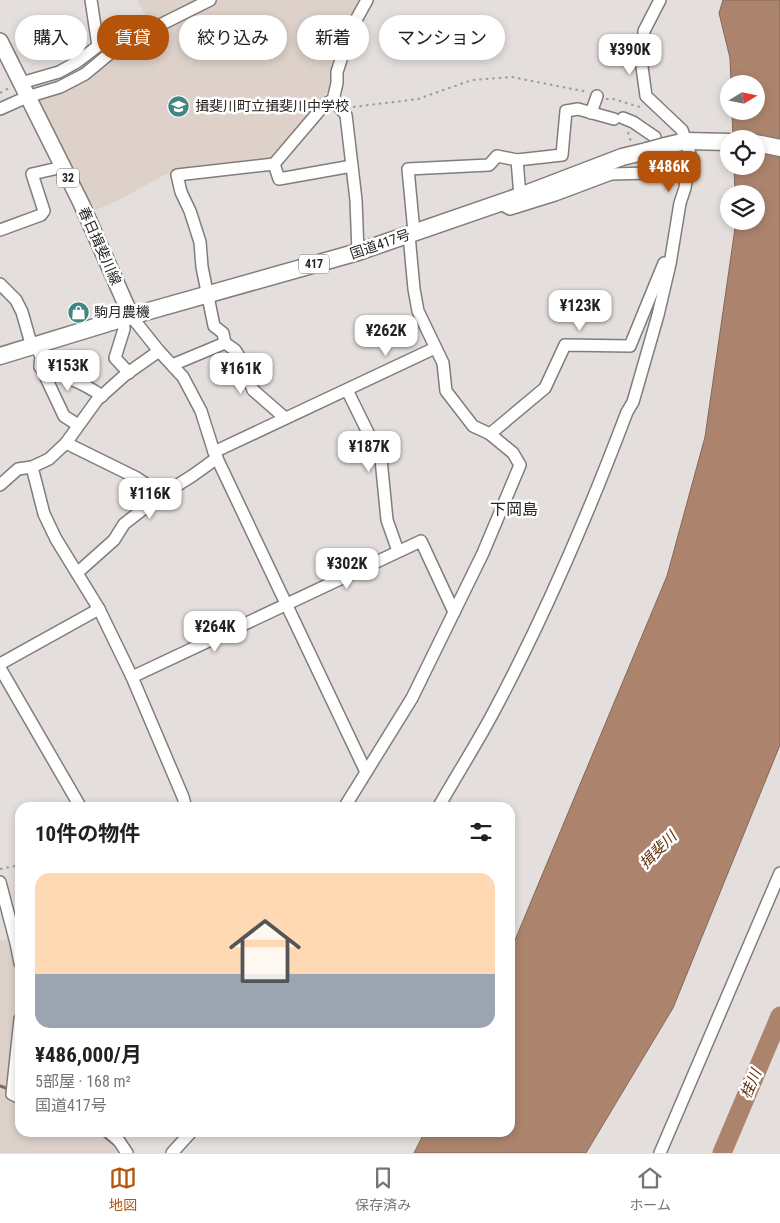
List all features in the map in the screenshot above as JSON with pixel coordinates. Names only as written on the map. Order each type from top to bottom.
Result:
[{"type":"highway","name":"国道417号","points":[[0,356],[358,252],[520,196],[593,167],[640,152],[686,142],[720,142]]},
{"type":"highway","points":[[765,145],[780,148]]},
{"type":"main road","name":"春日揖斐川線","points":[[0,41],[81,203],[127,318]]},
{"type":"street","points":[[21,82],[59,72],[77,62],[98,46],[92,0]]},
{"type":"street","points":[[0,109],[27,97],[69,83],[85,74],[126,40],[210,0]]},
{"type":"street","points":[[333,100],[337,72],[350,29],[367,0]]},
{"type":"street","points":[[441,802],[493,713],[524,653],[584,523],[627,412],[633,402],[658,314],[670,264],[672,244],[685,188],[690,154],[682,130],[646,96],[642,68],[644,30],[660,0]]},
{"type":"street","points":[[591,113],[601,99]]},
{"type":"street","points":[[333,100],[346,115],[356,200],[358,252]]},
{"type":"street","points":[[285,418],[253,390],[242,361],[235,350],[225,343],[223,334],[214,326],[202,267],[200,242],[181,192],[178,175],[274,164],[325,104],[333,100]]},
{"type":"street","points":[[348,802],[412,698],[483,553],[520,465],[513,453],[490,434],[473,426],[446,391],[443,363],[418,311],[414,289],[408,169],[489,165],[497,156],[517,160],[562,155],[566,111],[578,109],[633,122],[655,137],[658,161],[650,167],[650,173],[611,174],[510,209],[499,203]]},
{"type":"street","points":[[517,160],[520,196]]},
{"type":"street","points":[[274,164],[279,179],[352,166]]},
{"type":"street","points":[[0,230],[40,215],[44,211],[32,174],[63,168]]},
{"type":"street","points":[[490,434],[545,388],[565,345],[630,346],[672,244]]},
{"type":"street","points":[[0,284],[16,300],[22,312],[34,346],[41,357],[40,367],[64,416],[78,425]]},
{"type":"street","points":[[127,318],[183,377],[201,411],[215,455],[366,772]]},
{"type":"street","points":[[127,318],[115,358],[129,373]]},
{"type":"street","points":[[173,366],[225,343]]},
{"type":"street","points":[[77,573],[114,540],[124,524],[162,495],[192,476],[215,455],[285,418],[435,348]]},
{"type":"street","points":[[0,485],[18,469],[32,467],[49,459],[66,443],[102,396],[159,351]]},
{"type":"street","points":[[40,367],[61,371],[102,396]]},
{"type":"street","points":[[347,390],[381,459],[387,520],[398,551]]},
{"type":"street","points":[[66,443],[137,478],[162,495]]},
{"type":"street","points":[[32,467],[44,514],[56,539],[99,609],[132,677],[184,802]]},
{"type":"street","points":[[132,677],[421,541],[454,612]]},
{"type":"street","points":[[0,664],[99,609]]},
{"type":"street","points":[[0,668],[78,802]]},
{"type":"street","points":[[660,1153],[780,873]]},
{"type":"street","points":[[0,882],[15,939]]},
{"type":"street","points":[[15,1066],[12,1094],[15,1096]]},
{"type":"street","points":[[115,1137],[127,1153]]},
{"type":"street","points":[[172,1153],[186,1137]]},
{"type":"path","points":[[342,110],[350,107],[418,98],[472,80],[512,77],[591,93],[601,99],[613,99],[640,106],[647,111]]},
{"type":"path","points":[[618,119],[627,124],[640,152]]},
{"type":"path","points":[[0,869],[15,866]]},
{"type":"shaded area","name":"揖斐川町立揖斐川中学校","points":[[137,0],[362,0],[357,15],[297,15],[297,60],[340,60],[332,82],[315,112],[269,162],[178,170],[162,176],[121,199],[91,212],[32,92],[56,85],[99,60],[169,60],[169,15],[146,15]]},
{"type":"shaded area","points":[[9,939],[15,965],[15,1031],[8,1095],[0,1091],[0,940]]},
{"type":"shaded area","points":[[0,1092],[15,1099],[15,1137],[102,1137],[124,1153],[0,1153]]},
{"type":"water","name":"揖斐川","points":[[723,0],[780,0],[780,745],[673,1008],[586,1153],[414,1153],[422,1137],[515,1137],[515,940],[667,576],[705,437],[735,230],[765,230],[765,185],[735,185],[734,175],[765,175],[765,130],[733,130],[732,120],[765,120],[765,75],[731,75],[730,58],[719,13]]},
{"type":"waterway","name":"桂川","points":[[722,1153],[780,1016]]},
{"type":"waterway","points":[[0,1086],[9,1089]]},
{"type":"waterway","points":[[105,1137],[114,1144]]},
{"type":"place","name":"揖斐川町立揖斐川中学校","points":[[179,106]]},
{"type":"place","name":"駒月農機","points":[[78,312]]},
{"type":"district","name":"下岡島","points":[[514,509]]}]
